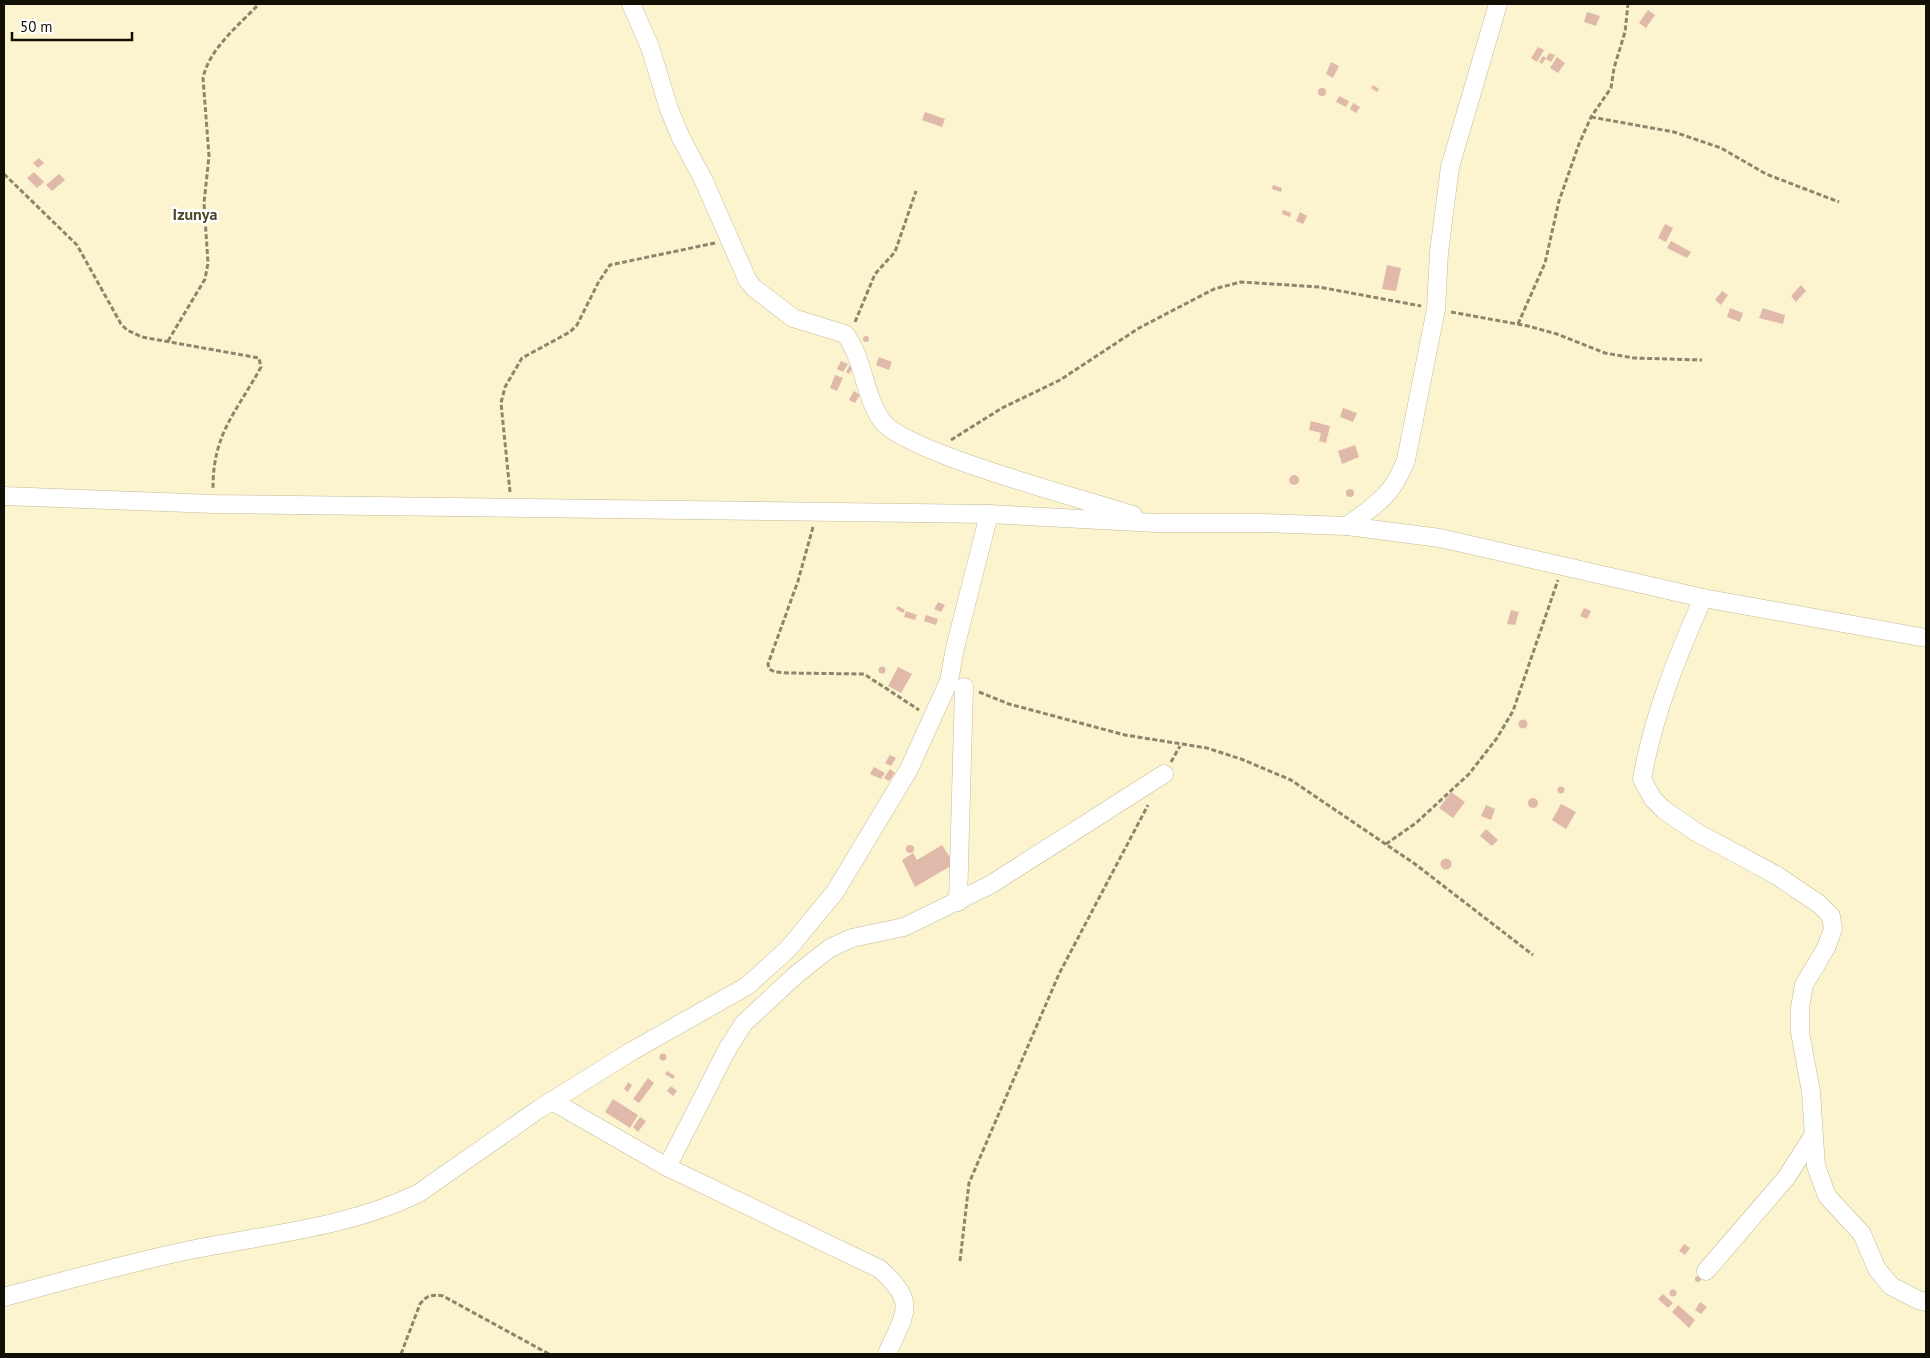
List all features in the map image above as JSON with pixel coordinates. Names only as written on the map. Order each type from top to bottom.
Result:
[{"type":"street","points":[[631,4],[650,47],[678,130],[754,288],[793,318],[843,333],[849,340],[881,420],[889,429],[933,452],[1156,523]]},
{"type":"street","points":[[1348,526],[1384,499],[1399,478],[1406,460],[1436,309],[1440,252],[1450,167],[1498,4]]},
{"type":"street","points":[[4,496],[214,504],[989,514],[1156,523],[1263,523],[1348,526],[1440,538],[1703,598],[1926,638]]},
{"type":"street","points":[[4,1296],[157,1257],[359,1216],[398,1203],[419,1192],[552,1101],[632,1050],[747,986],[788,949],[835,892],[909,769],[949,681],[955,648],[989,514]]},
{"type":"street","points":[[1703,598],[1673,665],[1659,710],[1642,779],[1653,800],[1664,810],[1696,832],[1776,875],[1819,904],[1831,916],[1833,929],[1826,948],[1804,985],[1800,1008],[1800,1032],[1810,1092],[1816,1166],[1827,1196],[1862,1234],[1877,1269],[1892,1286],[1918,1300],[1926,1302]]},
{"type":"street","points":[[958,902],[964,687]]},
{"type":"street","points":[[667,1167],[728,1048],[744,1023],[775,993],[830,948],[852,938],[904,927],[958,902],[1014,870],[1164,774]]},
{"type":"street","points":[[552,1101],[667,1167],[880,1269],[897,1285],[906,1300],[904,1315],[887,1354]]},
{"type":"street","points":[[1706,1271],[1776,1191],[1813,1136]]},
{"type":"path","points":[[168,341],[205,279],[208,263],[204,203],[209,156],[204,78],[206,67],[214,53],[259,4]]},
{"type":"path","points":[[1518,324],[1545,263],[1559,201],[1578,144],[1591,117],[1611,88],[1614,68],[1625,32],[1628,4]]},
{"type":"path","points":[[1591,117],[1674,132],[1721,148],[1766,174],[1840,202]]},
{"type":"path","points":[[4,174],[77,245],[121,324],[127,330],[142,337],[255,356],[261,363],[254,380],[232,413],[220,437],[213,475],[214,504]]},
{"type":"path","points":[[849,340],[859,306],[875,274],[895,252],[916,191]]},
{"type":"path","points":[[511,508],[509,463],[501,403],[505,387],[522,358],[570,332],[577,325],[598,283],[610,265],[677,250],[731,241]]},
{"type":"path","points":[[933,452],[1002,408],[1060,380],[1139,328],[1214,289],[1241,282],[1319,287],[1518,324],[1557,334],[1605,353],[1634,358],[1702,360]]},
{"type":"path","points":[[817,512],[798,581],[768,664],[769,669],[775,672],[789,673],[864,674],[896,697],[932,718]]},
{"type":"path","points":[[1386,844],[1416,823],[1469,774],[1497,738],[1513,711],[1563,566]]},
{"type":"path","points":[[964,687],[1009,704],[1125,735],[1180,746],[1207,748],[1242,758],[1292,780],[1415,864],[1533,955]]},
{"type":"path","points":[[1164,774],[1180,746]]},
{"type":"path","points":[[960,1261],[969,1183],[1058,974],[1151,799]]},
{"type":"path","points":[[401,1354],[420,1304],[426,1297],[434,1294],[444,1296],[549,1354]]},
{"type":"building","points":[[1648,10],[1655,15],[1646,28],[1639,23]]},
{"type":"building","points":[[1587,12],[1600,16],[1596,26],[1584,22]]},
{"type":"building","points":[[1538,47],[1544,50],[1537,62],[1531,58]]},
{"type":"building","points":[[1549,53],[1555,55],[1551,62],[1546,59]]},
{"type":"building","points":[[1543,56],[1546,58],[1542,64],[1539,62]]},
{"type":"building","points":[[1557,57],[1565,63],[1558,73],[1550,68]]},
{"type":"building","points":[[1331,62],[1339,66],[1333,78],[1326,74]]},
{"type":"building","points":[[1373,85],[1379,89],[1377,92],[1371,88]]},
{"type":"building","points":[[1322,88],[1326,92],[1322,96],[1318,92]]},
{"type":"building","points":[[1339,96],[1349,101],[1346,107],[1336,102]]},
{"type":"building","points":[[1353,103],[1360,107],[1356,113],[1350,109]]},
{"type":"building","points":[[925,112],[945,119],[942,127],[922,120]]},
{"type":"building","points":[[39,158],[44,163],[38,168],[33,163]]},
{"type":"building","points":[[34,172],[44,182],[37,188],[27,178]]},
{"type":"building","points":[[59,174],[65,180],[52,191],[46,185]]},
{"type":"building","points":[[1273,185],[1282,188],[1281,192],[1272,189]]},
{"type":"building","points":[[1283,210],[1291,213],[1290,217],[1282,214]]},
{"type":"building","points":[[1300,212],[1307,216],[1303,224],[1296,221]]},
{"type":"building","points":[[1665,224],[1673,228],[1666,242],[1658,238]]},
{"type":"building","points":[[1671,241],[1691,252],[1687,258],[1667,248]]},
{"type":"building","points":[[1387,265],[1401,268],[1396,291],[1382,289]]},
{"type":"building","points":[[1801,285],[1806,291],[1796,302],[1791,296]]},
{"type":"building","points":[[1722,291],[1728,295],[1721,305],[1715,300]]},
{"type":"building","points":[[1730,308],[1743,313],[1740,322],[1727,317]]},
{"type":"building","points":[[1763,308],[1785,315],[1783,324],[1759,318]]},
{"type":"building","points":[[866,336],[869,339],[866,342],[863,339]]},
{"type":"building","points":[[879,357],[892,362],[889,370],[876,365]]},
{"type":"building","points":[[841,361],[848,364],[843,372],[837,369]]},
{"type":"building","points":[[850,365],[853,367],[849,374],[846,372]]},
{"type":"building","points":[[835,375],[843,378],[837,391],[830,388]]},
{"type":"building","points":[[854,391],[860,395],[855,403],[849,400]]},
{"type":"building","points":[[1343,408],[1357,413],[1353,422],[1340,417]]},
{"type":"building","points":[[1311,421],[1330,426],[1326,443],[1319,441],[1321,433],[1309,430]]},
{"type":"building","points":[[1355,445],[1359,457],[1342,464],[1338,451]]},
{"type":"building","points":[[1294,475],[1299,480],[1294,485],[1289,480]]},
{"type":"building","points":[[1350,489],[1354,493],[1350,497],[1346,493]]},
{"type":"building","points":[[938,602],[945,605],[941,612],[934,609]]},
{"type":"building","points":[[898,606],[905,610],[903,613],[896,609]]},
{"type":"building","points":[[1584,608],[1591,611],[1587,619],[1580,616]]},
{"type":"building","points":[[1511,610],[1519,612],[1515,625],[1507,624]]},
{"type":"building","points":[[906,611],[917,615],[915,620],[904,617]]},
{"type":"building","points":[[926,615],[938,619],[936,625],[924,621]]},
{"type":"building","points":[[882,666],[886,670],[882,674],[878,670]]},
{"type":"building","points":[[898,667],[912,674],[901,693],[888,686]]},
{"type":"building","points":[[1523,719],[1528,724],[1523,729],[1518,724]]},
{"type":"building","points":[[890,755],[896,758],[891,766],[885,763]]},
{"type":"building","points":[[874,767],[885,773],[881,779],[870,774]]},
{"type":"building","points":[[890,769],[895,773],[889,781],[884,778]]},
{"type":"building","points":[[1561,787],[1564,790],[1561,793],[1558,790]]},
{"type":"building","points":[[1451,792],[1465,802],[1453,818],[1439,808]]},
{"type":"building","points":[[1531,798],[1535,798],[1538,803],[1537,807],[1531,808],[1528,805],[1528,801]]},
{"type":"building","points":[[1561,804],[1576,812],[1566,829],[1552,820]]},
{"type":"building","points":[[1486,805],[1495,809],[1491,820],[1481,816]]},
{"type":"building","points":[[1486,829],[1498,840],[1492,846],[1480,836]]},
{"type":"building","points":[[910,845],[914,849],[910,853],[906,849]]},
{"type":"building","points":[[942,845],[954,864],[915,887],[902,860],[913,853],[917,860]]},
{"type":"building","points":[[1446,858],[1452,864],[1446,870],[1440,864]]},
{"type":"building","points":[[663,1054],[666,1057],[663,1060],[660,1057]]},
{"type":"building","points":[[667,1071],[675,1076],[673,1079],[665,1074]]},
{"type":"building","points":[[648,1078],[654,1083],[639,1103],[633,1099]]},
{"type":"building","points":[[628,1082],[632,1085],[628,1092],[624,1089]]},
{"type":"building","points":[[671,1086],[677,1091],[673,1096],[667,1091]]},
{"type":"building","points":[[613,1099],[638,1115],[630,1128],[605,1112]]},
{"type":"building","points":[[640,1117],[646,1121],[638,1132],[633,1127]]},
{"type":"building","points":[[1684,1244],[1690,1248],[1685,1255],[1679,1251]]},
{"type":"building","points":[[1698,1276],[1701,1279],[1698,1282],[1695,1279]]},
{"type":"building","points":[[1673,1289],[1677,1293],[1673,1297],[1669,1293]]},
{"type":"building","points":[[1663,1294],[1673,1303],[1668,1308],[1658,1299]]},
{"type":"building","points":[[1700,1302],[1707,1307],[1701,1314],[1695,1310]]},
{"type":"building","points":[[1678,1305],[1695,1320],[1689,1328],[1672,1312]]},
{"type":"district","name":"Izunya","points":[[195,214]]}]
